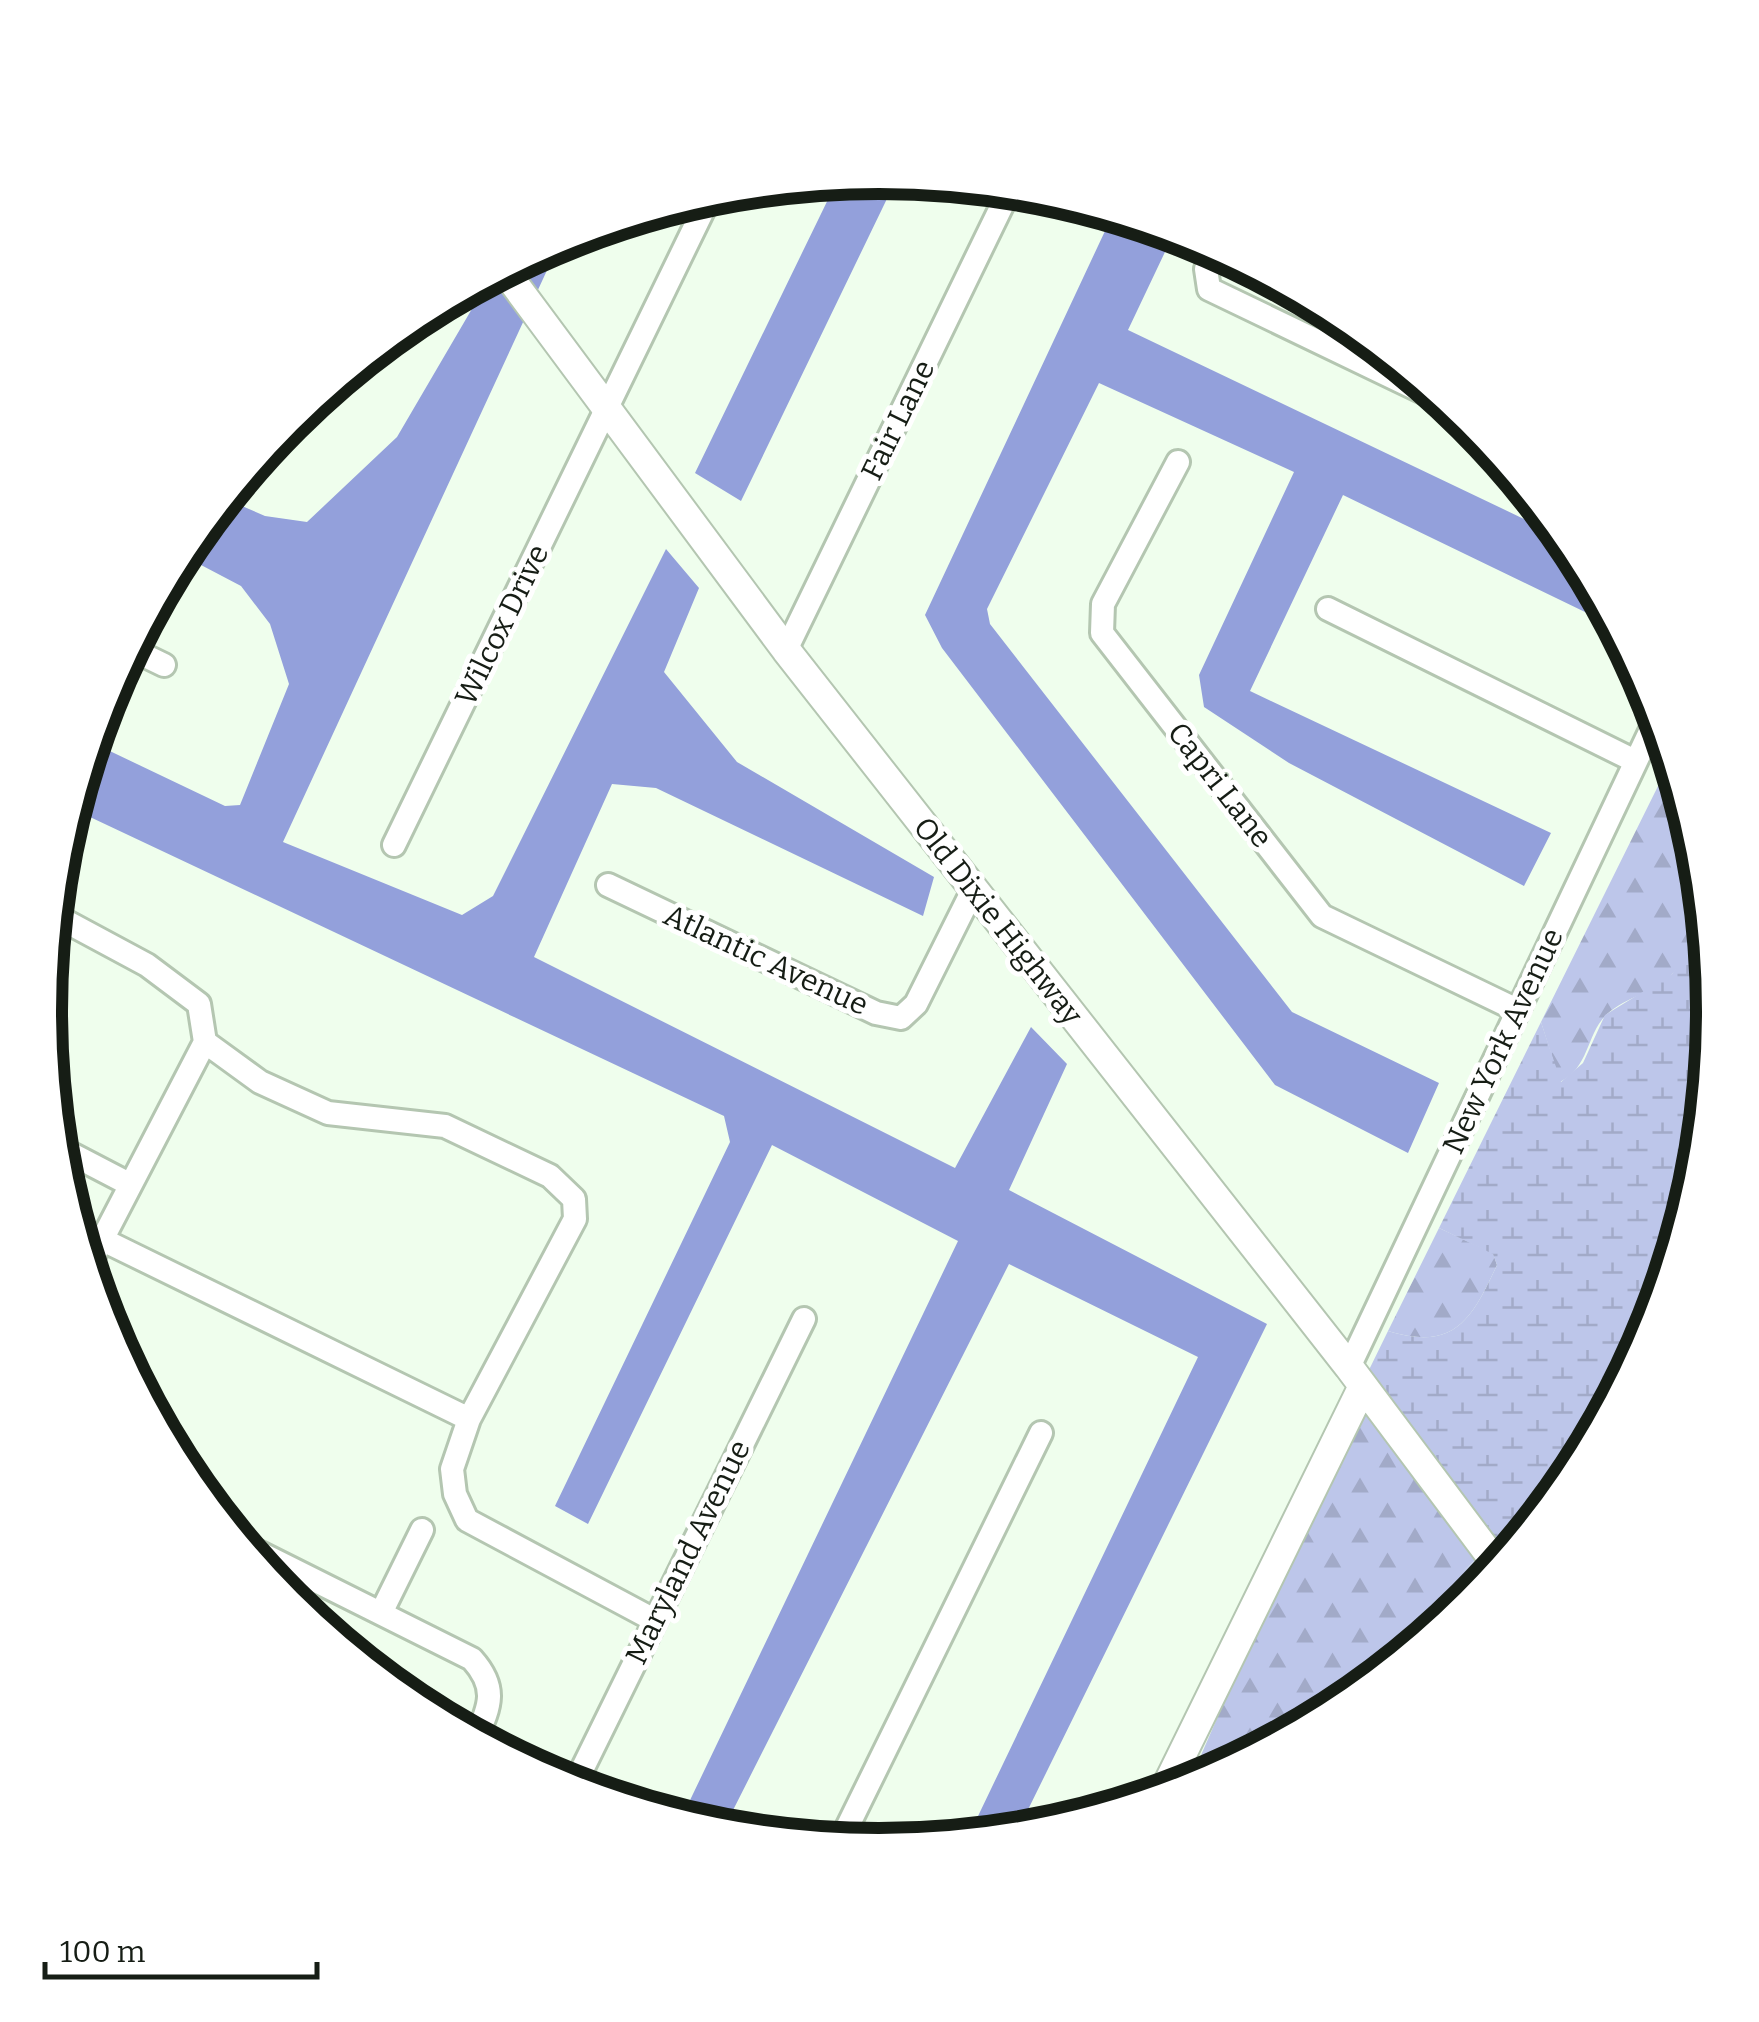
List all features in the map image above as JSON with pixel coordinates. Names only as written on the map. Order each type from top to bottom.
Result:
[{"type":"street","name":"Fair Lane","points":[[786,650],[1003,204]]},
{"type":"street","name":"Wilcox Drive","points":[[394,845],[702,214]]},
{"type":"street","points":[[1209,264],[1206,270],[1210,288],[1394,377]]},
{"type":"street","name":"Old Dixie Highway","points":[[513,281],[609,406],[786,650],[1489,1555]]},
{"type":"street","name":"Capri Lane","points":[[1178,462],[1102,604],[1102,633],[1322,916],[1517,1010]]},
{"type":"street","points":[[1328,609],[1635,761]]},
{"type":"street","points":[[145,655],[164,664]]},
{"type":"street","name":"New York Avenue","points":[[1172,1774],[1355,1378],[1517,1010],[1648,735]]},
{"type":"street","name":"Atlantic Avenue","points":[[608,884],[876,1014],[901,1018],[916,1004],[973,890]]},
{"type":"street","points":[[67,922],[146,966],[199,1004],[205,1042],[97,1246]]},
{"type":"street","points":[[205,1042],[260,1082],[328,1113],[445,1126],[550,1176],[574,1199],[574,1219],[469,1419],[452,1469],[455,1494],[468,1520],[654,1620]]},
{"type":"street","points":[[76,1156],[129,1184]]},
{"type":"street","points":[[101,1239],[469,1419]]},
{"type":"street","name":"Maryland Avenue","points":[[581,1771],[804,1319]]},
{"type":"street","points":[[847,1827],[1041,1433]]},
{"type":"street","points":[[381,1613],[422,1530]]},
{"type":"street","points":[[276,1562],[472,1659],[491,1686],[490,1708],[482,1725]]},
{"type":"green space","points":[[1662,778],[1690,904],[1693,937],[1687,952],[1673,973],[1658,985],[1607,1014],[1577,1068],[1560,1082],[1541,1022]]},
{"type":"green space","points":[[1694,943],[1695,1064],[1690,1118],[1669,1222],[1634,1324],[1587,1420],[1559,1465],[1496,1548],[1366,1376],[1388,1331],[1429,1337],[1458,1326],[1478,1302],[1497,1265],[1493,1254],[1439,1228],[1541,1022],[1561,1082],[1583,1063],[1605,1015],[1672,974]]},
{"type":"green space","points":[[1439,1228],[1493,1253],[1497,1265],[1488,1285],[1468,1316],[1445,1334],[1429,1337],[1388,1331]]},
{"type":"green space","points":[[1365,1407],[1479,1557],[1429,1615],[1377,1659],[1288,1719],[1197,1764],[1259,1622]]},
{"type":"green space","points":[[1475,1561],[1479,1566],[1422,1621],[1432,1607]]},
{"type":"water","points":[[889,194],[741,501],[695,473],[830,196]]},
{"type":"water","points":[[1107,227],[1168,247],[1128,330],[1536,524],[1595,617],[1343,495],[1250,691],[1551,833],[1524,886],[1289,763],[1204,707],[1199,675],[1294,472],[1099,383],[987,609],[990,624],[1292,1012],[1439,1083],[1408,1153],[1275,1085],[942,648],[925,615]]},
{"type":"water","points":[[550,264],[283,842],[462,915],[493,896],[666,549],[699,588],[664,672],[737,762],[934,877],[923,916],[656,788],[612,784],[534,957],[955,1168],[1031,1027],[1067,1064],[1009,1190],[1267,1324],[1026,1814],[975,1822],[1198,1357],[1009,1264],[731,1814],[688,1805],[958,1241],[772,1145],[588,1524],[555,1506],[730,1142],[724,1116],[86,815],[106,749],[225,806],[240,805],[289,684],[270,624],[241,586],[197,563],[239,505],[265,516],[307,522],[397,437],[477,300]]}]
